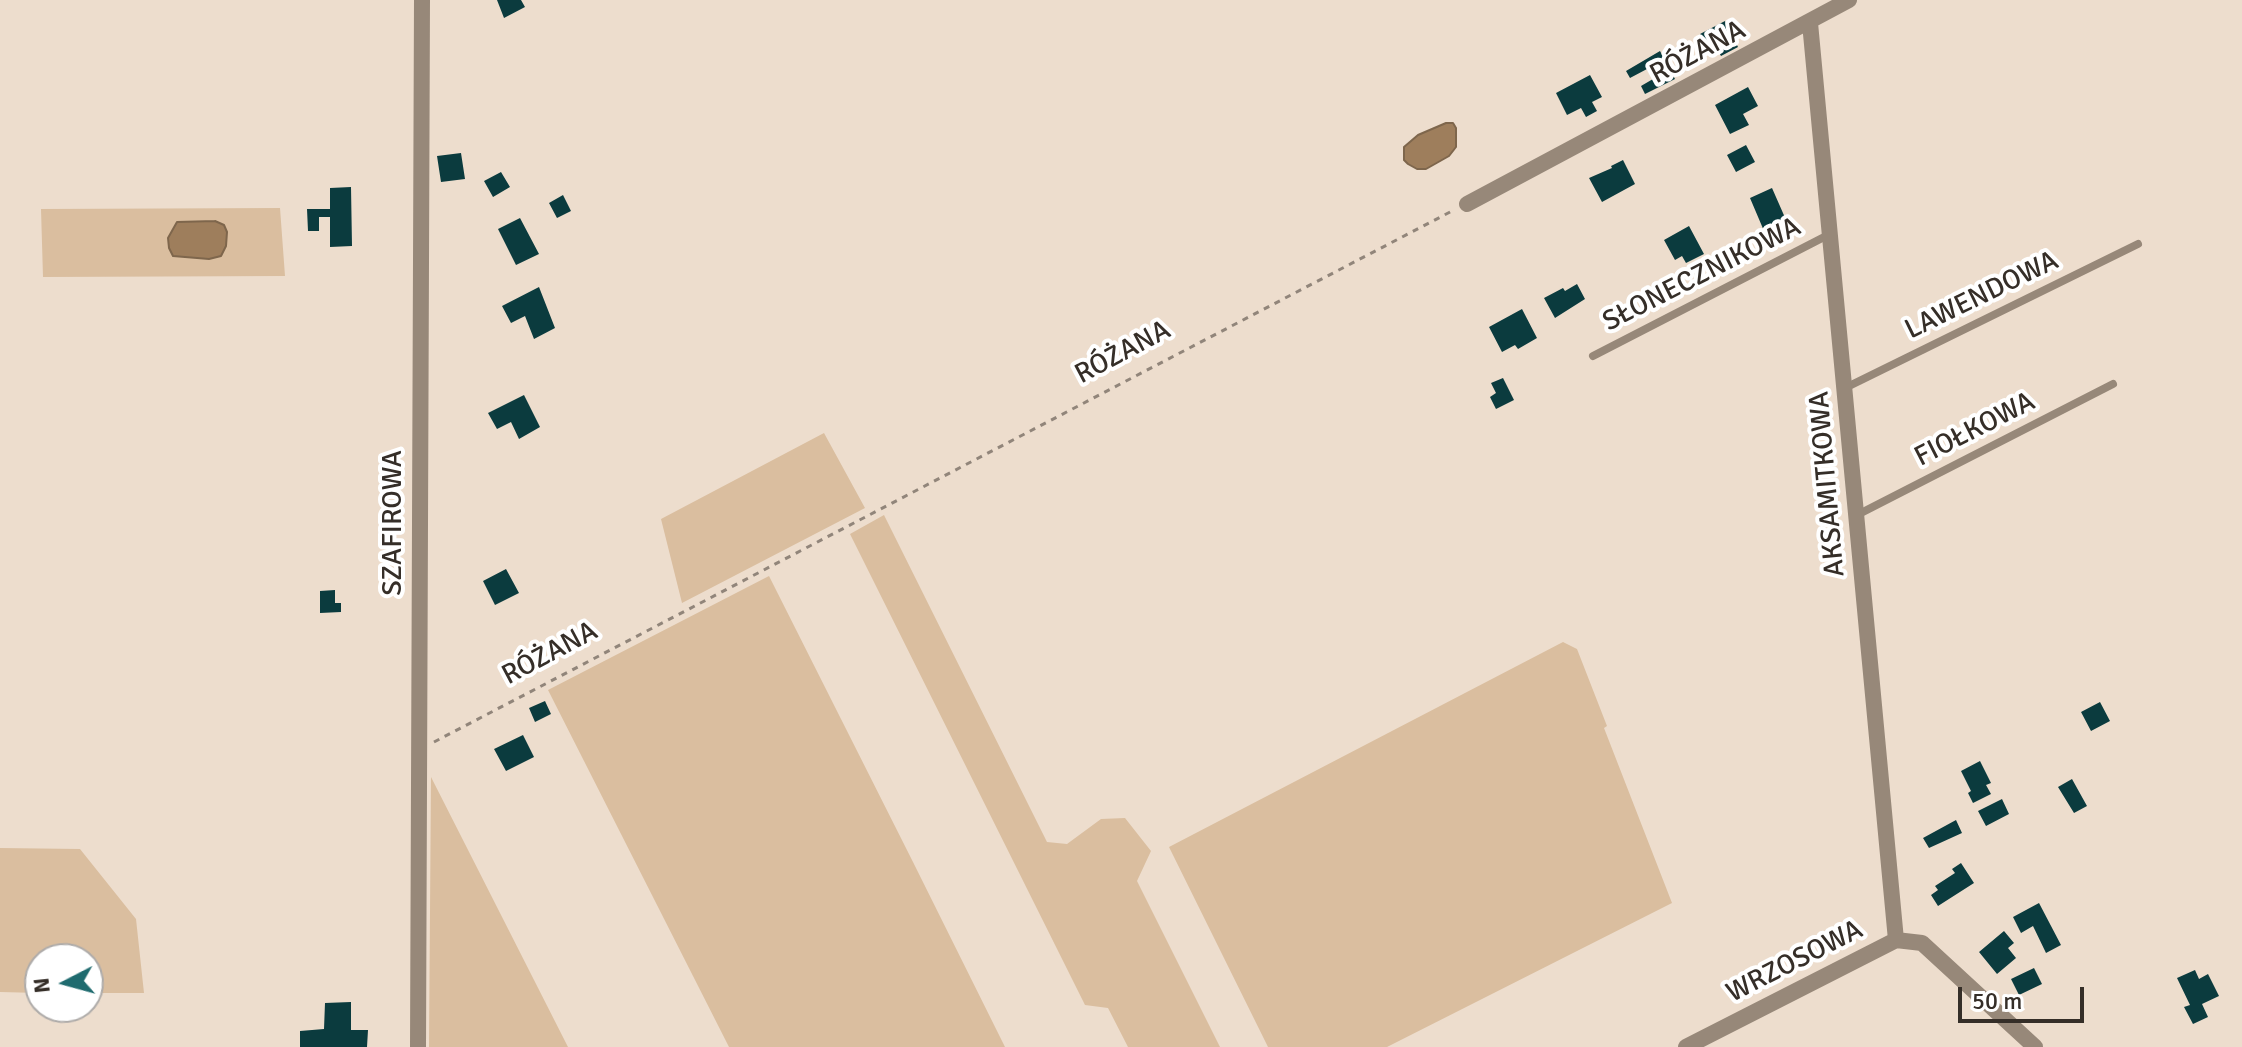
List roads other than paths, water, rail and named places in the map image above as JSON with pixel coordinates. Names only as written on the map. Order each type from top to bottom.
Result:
[{"type":"street","name":"SZAFIROWA","points":[[418,1047],[422,0]]},
{"type":"street","name":"RÓŻANA","points":[[1467,204],[1849,0]]},
{"type":"street","name":"AKSAMITKOWA","points":[[1810,23],[1896,940]]},
{"type":"street","name":"WRZOSOWA","points":[[1686,1047],[1896,940],[1922,943],[2035,1047]]},
{"type":"lane","name":"SŁONECZNIKOWA","points":[[1593,356],[1831,233]]},
{"type":"lane","name":"LAWENDOWA","points":[[1845,388],[2138,244]]},
{"type":"lane","name":"FIOŁKOWA","points":[[1857,515],[2113,384]]}]
